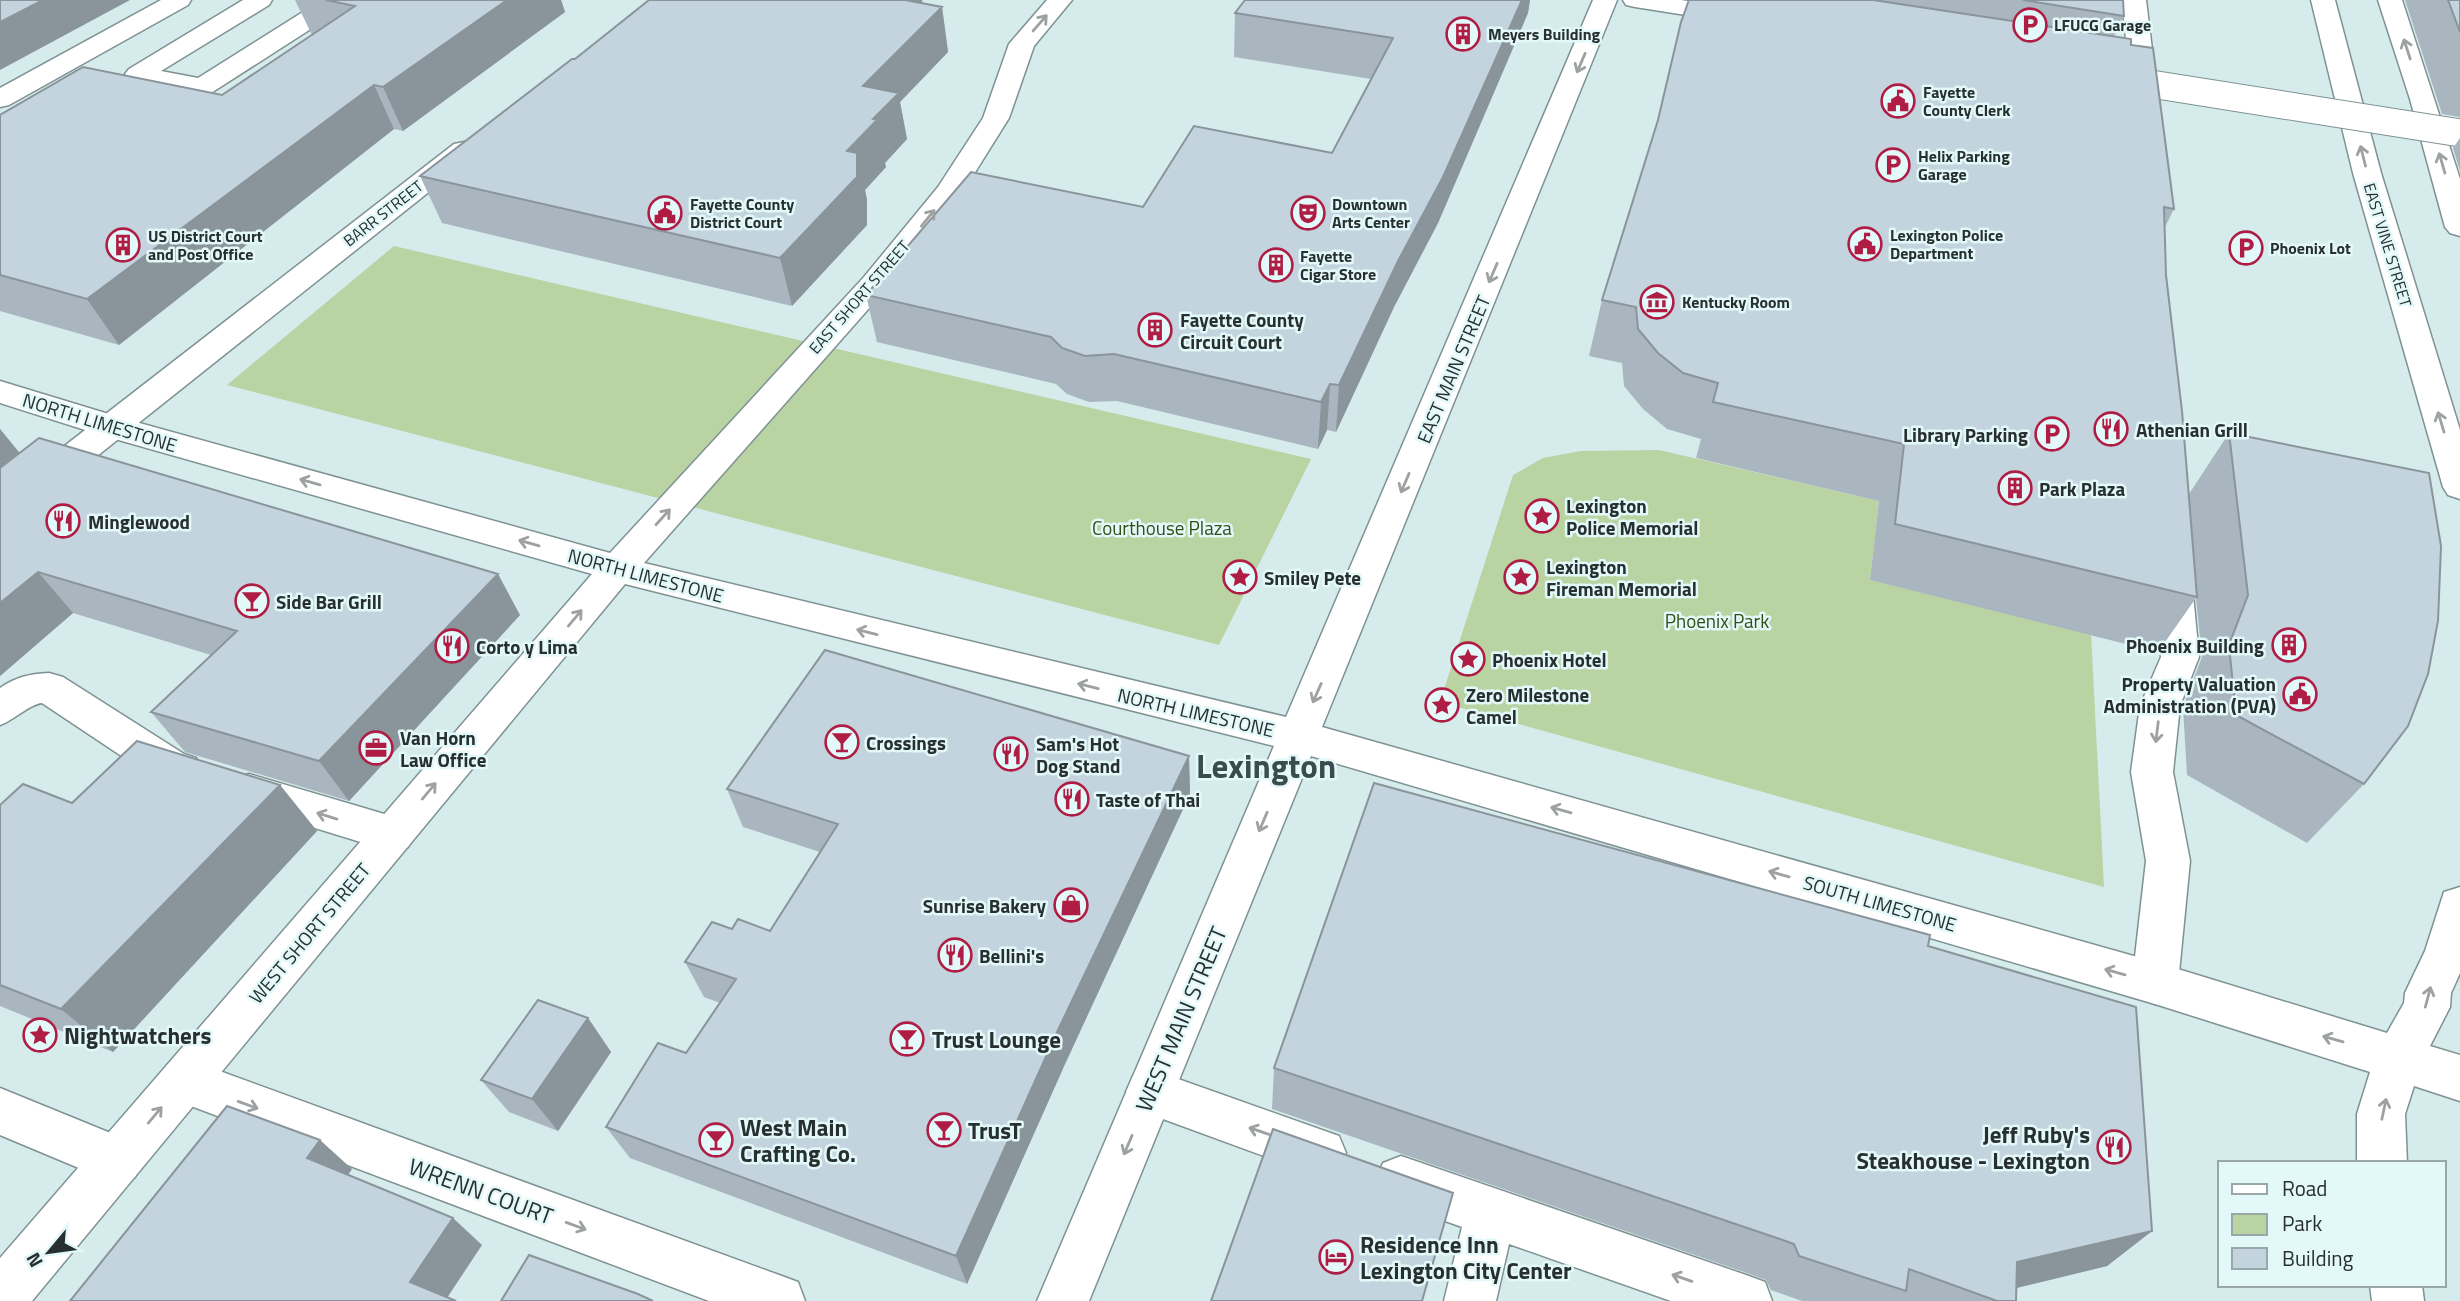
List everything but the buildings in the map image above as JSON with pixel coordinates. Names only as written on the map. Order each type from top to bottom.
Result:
[{"type":"main road","points":[[0,99],[179,0]]},
{"type":"main road","points":[[260,0],[138,74],[202,88],[339,0]]},
{"type":"main road","name":"EAST SHORT STREET","points":[[618,568],[875,283],[948,192],[996,118],[1022,44],[1060,0]]},
{"type":"main road","name":"EAST MAIN STREET","points":[[1298,736],[1605,0]]},
{"type":"main road","points":[[1635,0],[1765,21]]},
{"type":"main road","points":[[2134,0],[2140,74],[2148,123]]},
{"type":"main road","name":"EAST VINE STREET","points":[[2323,0],[2367,173],[2460,487]]},
{"type":"main road","points":[[2390,0],[2423,99],[2460,227]]},
{"type":"main road","points":[[2082,73],[2460,133]]},
{"type":"main road","name":"BARR STREET","points":[[0,514],[489,130]]},
{"type":"main road","name":"NORTH LIMESTONE","points":[[0,392],[113,427],[673,584],[1298,736]]},
{"type":"main road","points":[[2155,984],[2168,861],[2152,772],[2160,706],[2180,657],[2171,539]]},
{"type":"main road","name":"WEST SHORT STREET","points":[[0,1297],[618,568]]},
{"type":"main road","points":[[0,709],[27,689],[49,688],[171,767],[393,834]]},
{"type":"main road","name":"SOUTH LIMESTONE","points":[[1298,736],[2155,984],[2460,1078]]},
{"type":"main road","name":"WEST MAIN STREET","points":[[1063,1301],[1298,736]]},
{"type":"main road","points":[[2382,1161],[2381,1114],[2398,1058],[2427,1007],[2428,993],[2447,952],[2460,906]]},
{"type":"main road","name":"WRENN COURT","points":[[184,1081],[779,1301]]},
{"type":"main road","points":[[1150,1092],[1737,1299]]},
{"type":"main road","points":[[0,1111],[117,1160]]},
{"type":"main road","points":[[1470,1301],[1491,1212]]},
{"type":"green space","name":"Courthouse Plaza","points":[[394,246],[1311,459],[1219,645],[227,385]]},
{"type":"green space","name":"Phoenix Park","points":[[1659,450],[1879,501],[1870,580],[2091,633],[2104,887],[1440,702],[1513,475],[1543,458],[1581,451]]},
{"type":"place","name":"LFUCG Garage","points":[[2030,25]]},
{"type":"place","name":"Meyers Building","points":[[1463,34]]},
{"type":"place","name":"Fayette County Clerk","points":[[1898,101]]},
{"type":"place","name":"Helix Parking Garage","points":[[1893,165]]},
{"type":"place","name":"Fayette County District Court","points":[[665,213]]},
{"type":"place","name":"Downtown Arts Center","points":[[1308,213]]},
{"type":"place","name":"Lexington Police Department","points":[[1865,244]]},
{"type":"place","name":"US District Court and Post Office","points":[[123,245]]},
{"type":"place","name":"Phoenix Lot","points":[[2246,248]]},
{"type":"place","name":"Fayette Cigar Store","points":[[1276,265]]},
{"type":"place","name":"Kentucky Room","points":[[1657,302]]},
{"type":"place","name":"Fayette County Circuit Court","points":[[1155,330]]},
{"type":"place","name":"Athenian Grill","points":[[2111,429]]},
{"type":"place","name":"Library Parking","points":[[2052,434]]},
{"type":"place","name":"Park Plaza","points":[[2015,488]]},
{"type":"place","name":"Lexington Police Memorial","points":[[1542,516]]},
{"type":"place","name":"Minglewood","points":[[63,521]]},
{"type":"place","name":"Smiley Pete","points":[[1240,577]]},
{"type":"place","name":"Lexington Fireman Memorial","points":[[1521,577]]},
{"type":"place","name":"Side Bar Grill","points":[[252,601]]},
{"type":"place","name":"Phoenix Building","points":[[2289,645]]},
{"type":"place","name":"Corto y Lima","points":[[452,646]]},
{"type":"place","name":"Phoenix Hotel","points":[[1468,659]]},
{"type":"place","name":"Property Valuation Administration (PVA)","points":[[2300,694]]},
{"type":"place","name":"Zero Milestone Camel","points":[[1442,705]]},
{"type":"place","name":"Crossings","points":[[842,742]]},
{"type":"place","name":"Van Horn Law Office","points":[[376,748]]},
{"type":"place","name":"Sam's Hot Dog Stand","points":[[1011,754]]},
{"type":"place","name":"Taste of Thai","points":[[1072,799]]},
{"type":"place","name":"Sunrise Bakery","points":[[1071,905]]},
{"type":"place","name":"Bellini's","points":[[955,955]]},
{"type":"place","name":"Nightwatchers","points":[[40,1035]]},
{"type":"place","name":"Trust Lounge","points":[[907,1039]]},
{"type":"place","name":"TrusT","points":[[944,1130]]},
{"type":"place","name":"West Main Crafting Co.","points":[[716,1140]]},
{"type":"place","name":"Jeff Ruby's Steakhouse - Lexington","points":[[2114,1147]]},
{"type":"place","name":"Residence Inn Lexington City Center","points":[[1336,1257]]},
{"type":"district","name":"Lexington","points":[[1266,766]]}]
